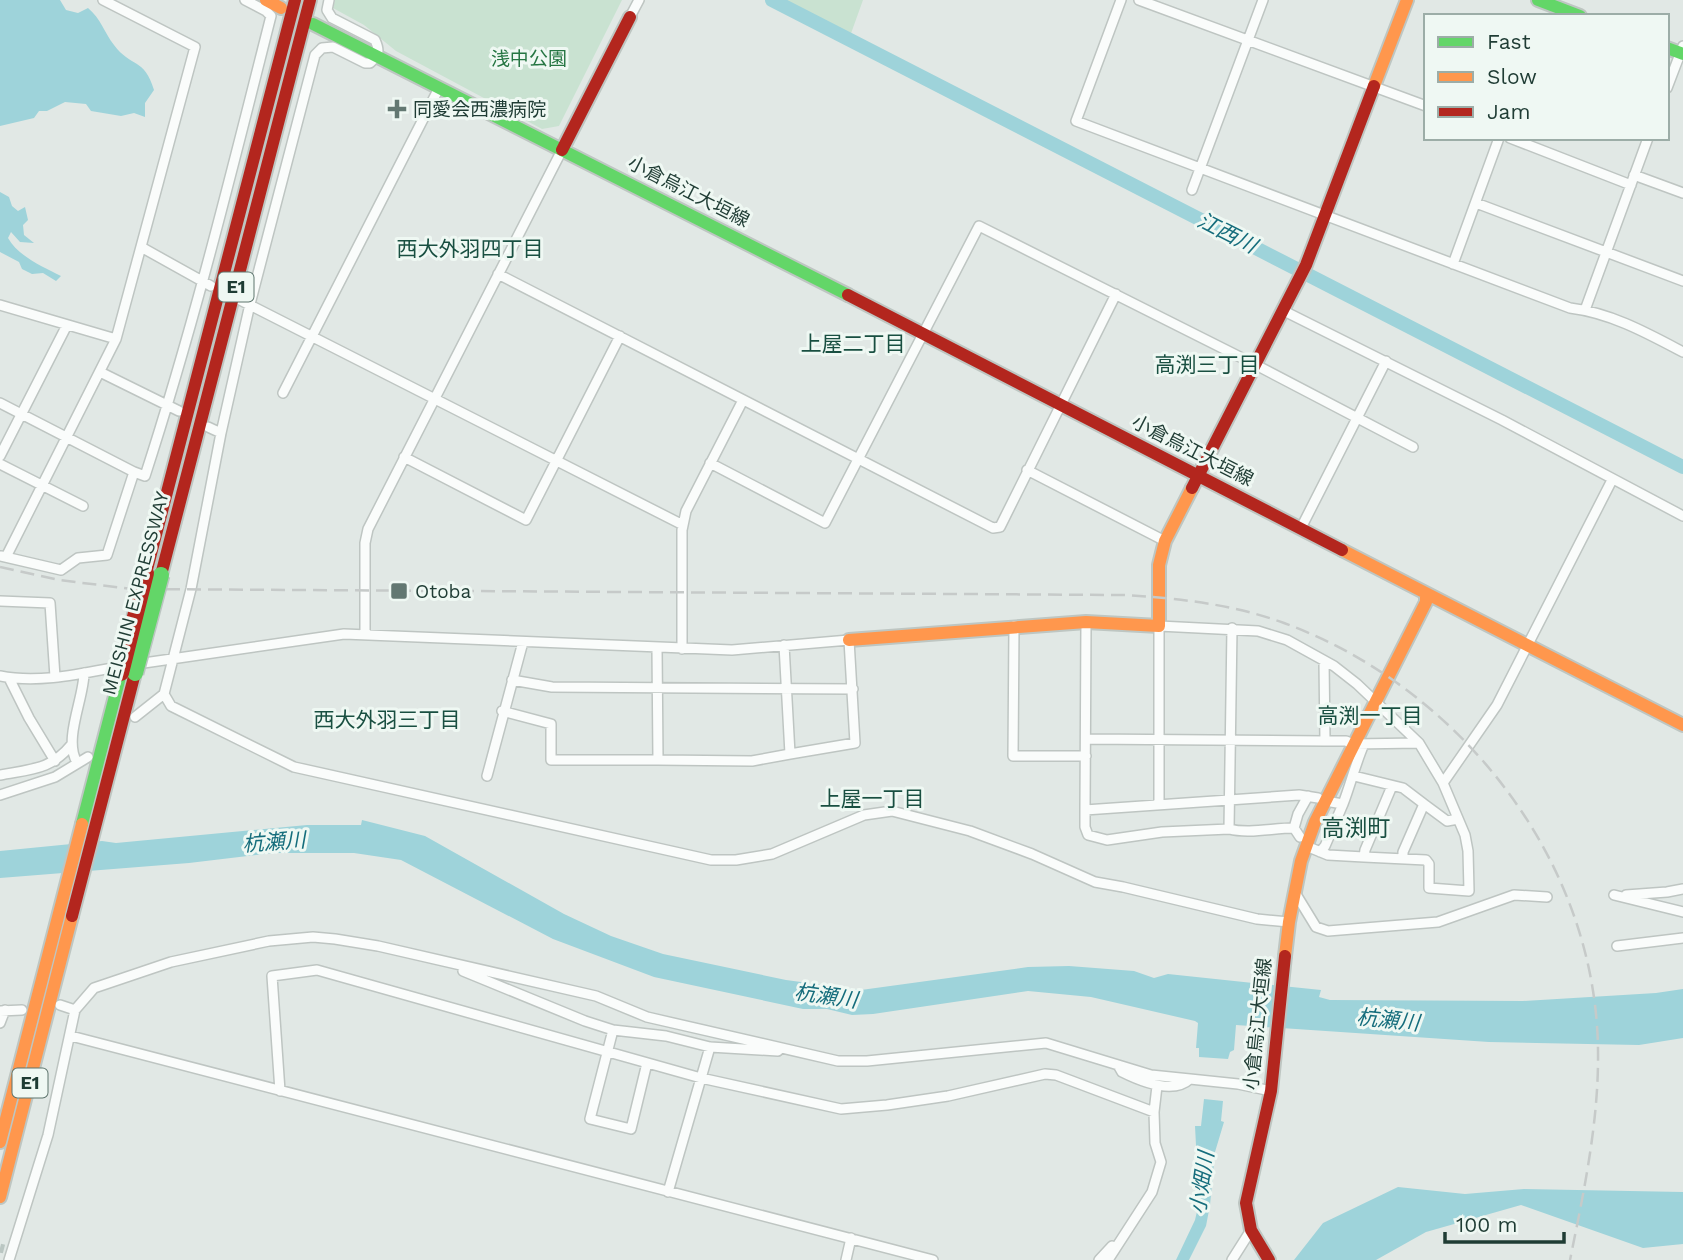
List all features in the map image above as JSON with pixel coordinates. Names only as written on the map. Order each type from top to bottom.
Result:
[{"type":"main road","name":"MEISHIN EXPRESSWAY","points":[[0,1197],[52,968],[92,808],[310,0]]},
{"type":"main road","points":[[849,640],[1086,622],[1159,626],[1159,565],[1165,541],[1306,265],[1327,216],[1407,0]]},
{"type":"main road","name":"MEISHIN EXPRESSWAY","points":[[154,574],[281,3]]},
{"type":"main road","points":[[1547,5],[1574,14]]},
{"type":"main road","points":[[562,150],[630,17]]},
{"type":"main road","name":"小倉烏江大垣線","points":[[313,24],[1301,528],[1426,595],[1426,602],[1376,700],[1359,744],[1315,822],[1301,861],[1289,926],[1272,1087],[1246,1203],[1254,1237],[1269,1260]]},
{"type":"main road","points":[[1426,595],[1683,724]]},
{"type":"main road","name":"MEISHIN EXPRESSWAY","points":[[0,1142],[52,968]]},
{"type":"street","points":[[103,0],[195,47],[116,339],[43,485],[3,556],[61,570],[78,558],[107,555],[134,472]]},
{"type":"street","points":[[0,403],[145,476],[207,283],[271,16],[245,0]]},
{"type":"street","points":[[135,717],[164,694],[193,581],[221,433],[250,304],[315,55],[322,48],[333,47],[365,63],[370,64],[378,57],[379,50],[375,40],[331,18],[327,10],[329,0]]},
{"type":"street","points":[[630,17],[639,0]]},
{"type":"street","points":[[1121,0],[1076,121],[1570,308],[1628,323],[1683,352]]},
{"type":"street","points":[[1139,0],[1424,105]]},
{"type":"street","points":[[1192,190],[1264,0]]},
{"type":"street","points":[[1669,81],[1678,50]]},
{"type":"street","points":[[284,393],[439,88]]},
{"type":"street","points":[[1452,264],[1498,140]]},
{"type":"street","points":[[1516,140],[1633,180],[1683,193]]},
{"type":"street","points":[[1585,310],[1647,140]]},
{"type":"street","points":[[365,635],[368,529],[562,150]]},
{"type":"street","points":[[1476,203],[1683,281]]},
{"type":"street","points":[[710,463],[825,523],[979,226],[1413,447]]},
{"type":"street","points":[[141,247],[207,283]]},
{"type":"street","points":[[498,274],[993,528],[1000,527],[1116,294]]},
{"type":"street","points":[[240,300],[683,525]]},
{"type":"street","points":[[0,305],[116,339]]},
{"type":"street","points":[[1286,308],[1683,516]]},
{"type":"street","points":[[0,456],[67,325]]},
{"type":"street","points":[[404,457],[526,520],[620,336]]},
{"type":"street","points":[[1301,528],[1386,361]]},
{"type":"street","points":[[100,372],[179,411]]},
{"type":"street","points":[[682,649],[683,525],[686,511],[743,400]]},
{"type":"street","points":[[208,427],[221,433]]},
{"type":"street","points":[[0,464],[83,506]]},
{"type":"street","points":[[1027,470],[1165,541]]},
{"type":"street","points":[[1443,783],[1497,705],[1612,480]]},
{"type":"street","points":[[0,601],[50,603],[55,677]]},
{"type":"street","points":[[1086,622],[1085,827],[1088,835],[1107,840],[1162,832],[1229,829],[1243,832],[1294,828]]},
{"type":"street","points":[[1014,626],[1013,756],[1086,756]]},
{"type":"street","points":[[1159,803],[1159,626],[1258,631],[1287,640],[1334,666],[1376,700],[1419,743],[1443,783],[1458,819],[1468,851],[1469,891],[1429,888],[1429,864],[1426,860],[1328,856],[1316,850],[1325,846],[1343,804],[1354,776],[1352,771],[1359,744]]},
{"type":"street","points":[[1229,829],[1232,628]]},
{"type":"street","points":[[4,677],[55,677],[319,636],[365,635],[732,650],[849,640],[855,743],[752,761],[551,760],[551,724],[502,711]]},
{"type":"street","points":[[487,776],[502,711],[523,642]]},
{"type":"street","points":[[784,645],[790,754]]},
{"type":"street","points":[[657,648],[658,760]]},
{"type":"street","points":[[1324,661],[1325,741]]},
{"type":"street","points":[[77,762],[72,744],[84,673]]},
{"type":"street","points":[[4,677],[55,761]]},
{"type":"street","points":[[512,680],[552,688],[853,689]]},
{"type":"street","points":[[164,694],[171,706],[295,767],[711,860],[736,860],[772,854],[864,815],[892,811],[970,831],[1032,854],[1095,882],[1289,926]]},
{"type":"street","points":[[1087,739],[1419,743]]},
{"type":"street","points":[[0,775],[59,760],[72,744]]},
{"type":"street","points":[[0,795],[55,778],[88,757]]},
{"type":"street","points":[[1354,776],[1403,789],[1447,821],[1458,819]]},
{"type":"street","points":[[1364,857],[1392,786]]},
{"type":"street","points":[[1086,810],[1159,803],[1313,797],[1298,814],[1294,828],[1300,837]]},
{"type":"street","points":[[1331,802],[1343,804]]},
{"type":"street","points":[[1403,858],[1403,852],[1424,804]]},
{"type":"street","points":[[1683,889],[1614,895],[1683,912]]},
{"type":"street","points":[[1294,891],[1316,927],[1328,932],[1438,922],[1514,895],[1547,897]]},
{"type":"street","points":[[8,1253],[48,1135],[75,1010],[94,988],[171,962],[270,941],[313,937],[378,946],[596,996],[647,1017],[838,1061],[867,1061],[1046,1043],[1151,1075],[1272,1087]]},
{"type":"street","points":[[1616,946],[1683,937]]},
{"type":"street","points":[[457,964],[463,971],[513,989],[516,994],[613,1030],[666,1036],[710,1047],[779,1051],[790,1049]]},
{"type":"street","points":[[280,1091],[272,976],[317,970],[701,1078],[851,1110],[948,1096],[1045,1074],[1056,1075],[1154,1112]]},
{"type":"street","points":[[60,1005],[75,1010]]},
{"type":"street","points":[[0,1023],[2,1009],[22,1010]]},
{"type":"street","points":[[613,1030],[590,1119],[631,1129],[648,1063]]},
{"type":"street","points":[[71,1036],[933,1260]]},
{"type":"street","points":[[668,1192],[710,1047]]},
{"type":"street","points":[[1118,1065],[1122,1073],[1157,1086],[1186,1083],[1190,1079]]},
{"type":"street","points":[[1108,1260],[1152,1192],[1161,1162],[1155,1143],[1157,1086]]},
{"type":"street","points":[[1099,1260],[1123,1235]]},
{"type":"street","points":[[1232,1260],[1254,1237]]},
{"type":"street","points":[[846,1260],[851,1238]]},
{"type":"green space","name":"浅中公園","points":[[335,0],[622,0],[559,126],[542,129],[396,51],[364,25],[333,8]]},
{"type":"green space","points":[[772,0],[863,0],[849,39]]},
{"type":"water","points":[[0,0],[60,0],[66,10],[78,13],[88,8],[120,52],[146,72],[154,90],[145,103],[145,117],[134,113],[121,116],[91,111],[86,104],[65,102],[47,111],[39,111],[34,118],[0,126]]},
{"type":"water","points":[[0,192],[9,197],[12,206],[18,211],[25,207],[28,220],[23,225],[24,235],[34,243],[20,242],[11,232],[8,238],[24,256],[61,276],[56,281],[43,273],[32,274],[22,269],[19,262],[0,252]]},
{"type":"water","name":"杭瀬川","points":[[362,820],[425,836],[564,914],[611,936],[663,954],[786,980],[861,990],[1028,967],[1069,966],[1134,971],[1154,978],[1168,974],[1321,990],[1319,997],[1330,1000],[1523,1001],[1683,989],[1683,1038],[1639,1045],[1489,1042],[1236,1025],[1234,1050],[1230,1052],[1228,1059],[1199,1057],[1199,1048],[1196,1048],[1198,1023],[1195,1021],[1091,997],[1028,991],[852,1015],[827,1009],[803,1009],[654,977],[553,939],[401,860],[354,853],[272,853],[189,863],[0,878],[0,851],[307,825],[361,825]]},
{"type":"water","name":"小畑川","points":[[1204,1099],[1223,1101],[1221,1121],[1224,1122],[1215,1152],[1210,1205],[1206,1226],[1189,1260],[1176,1260],[1195,1220],[1199,1203],[1195,1126],[1201,1126]]},
{"type":"water","points":[[1398,1187],[1465,1194],[1524,1189],[1683,1192],[1683,1244],[1643,1248],[1521,1205],[1426,1232],[1376,1260],[1294,1260],[1323,1223]]},
{"type":"waterway","name":"江西川","points":[[772,0],[1683,467]]},
{"type":"tunnel","points":[[0,1248],[4,1249]]},
{"type":"railway","points":[[0,567],[59,580],[132,589],[1123,595],[1204,603],[1284,623],[1348,652],[1407,690],[1460,736],[1506,789],[1544,848],[1573,912],[1591,980],[1598,1077],[1585,1182],[1570,1260]]},
{"type":"traffic: fast","points":[[1538,0],[1575,14]]},
{"type":"traffic: fast","points":[[313,24],[848,295]]},
{"type":"traffic: fast","points":[[1669,49],[1683,54]]},
{"type":"traffic: fast","points":[[135,673],[161,575]]},
{"type":"traffic: fast","points":[[82,824],[121,673]]},
{"type":"traffic: slow","points":[[266,0],[281,8]]},
{"type":"traffic: slow","points":[[1374,86],[1407,0]]},
{"type":"traffic: slow","points":[[849,640],[1086,622],[1159,626],[1159,565],[1165,541],[1192,488]]},
{"type":"traffic: slow","points":[[1342,550],[1683,725]]},
{"type":"traffic: slow","points":[[1285,956],[1301,861],[1315,822],[1426,602],[1426,595]]},
{"type":"traffic: slow","points":[[0,1142],[82,824]]},
{"type":"traffic: slow","points":[[0,1197],[72,916]]},
{"type":"traffic: jam","points":[[146,573],[295,0]]},
{"type":"traffic: jam","points":[[161,575],[310,0]]},
{"type":"traffic: jam","points":[[562,150],[630,17]]},
{"type":"traffic: jam","points":[[1192,488],[1306,265],[1374,86]]},
{"type":"traffic: jam","points":[[848,295],[1342,550]]},
{"type":"traffic: jam","points":[[121,673],[146,573]]},
{"type":"traffic: jam","points":[[72,916],[135,673]]},
{"type":"traffic: jam","points":[[1269,1260],[1251,1230],[1246,1203],[1271,1091],[1285,956]]},
{"type":"place","name":"同愛会西濃病院","points":[[397,109]]},
{"type":"place","name":"Otoba","points":[[399,591]]},
{"type":"district","name":"西大外羽四丁目","points":[[470,249]]},
{"type":"district","name":"上屋二丁目","points":[[853,344]]},
{"type":"district","name":"高渕三丁目","points":[[1207,365]]},
{"type":"district","name":"高渕一丁目","points":[[1370,716]]},
{"type":"district","name":"西大外羽三丁目","points":[[387,720]]},
{"type":"district","name":"上屋一丁目","points":[[872,799]]},
{"type":"district","name":"高渕町","points":[[1356,828]]}]
